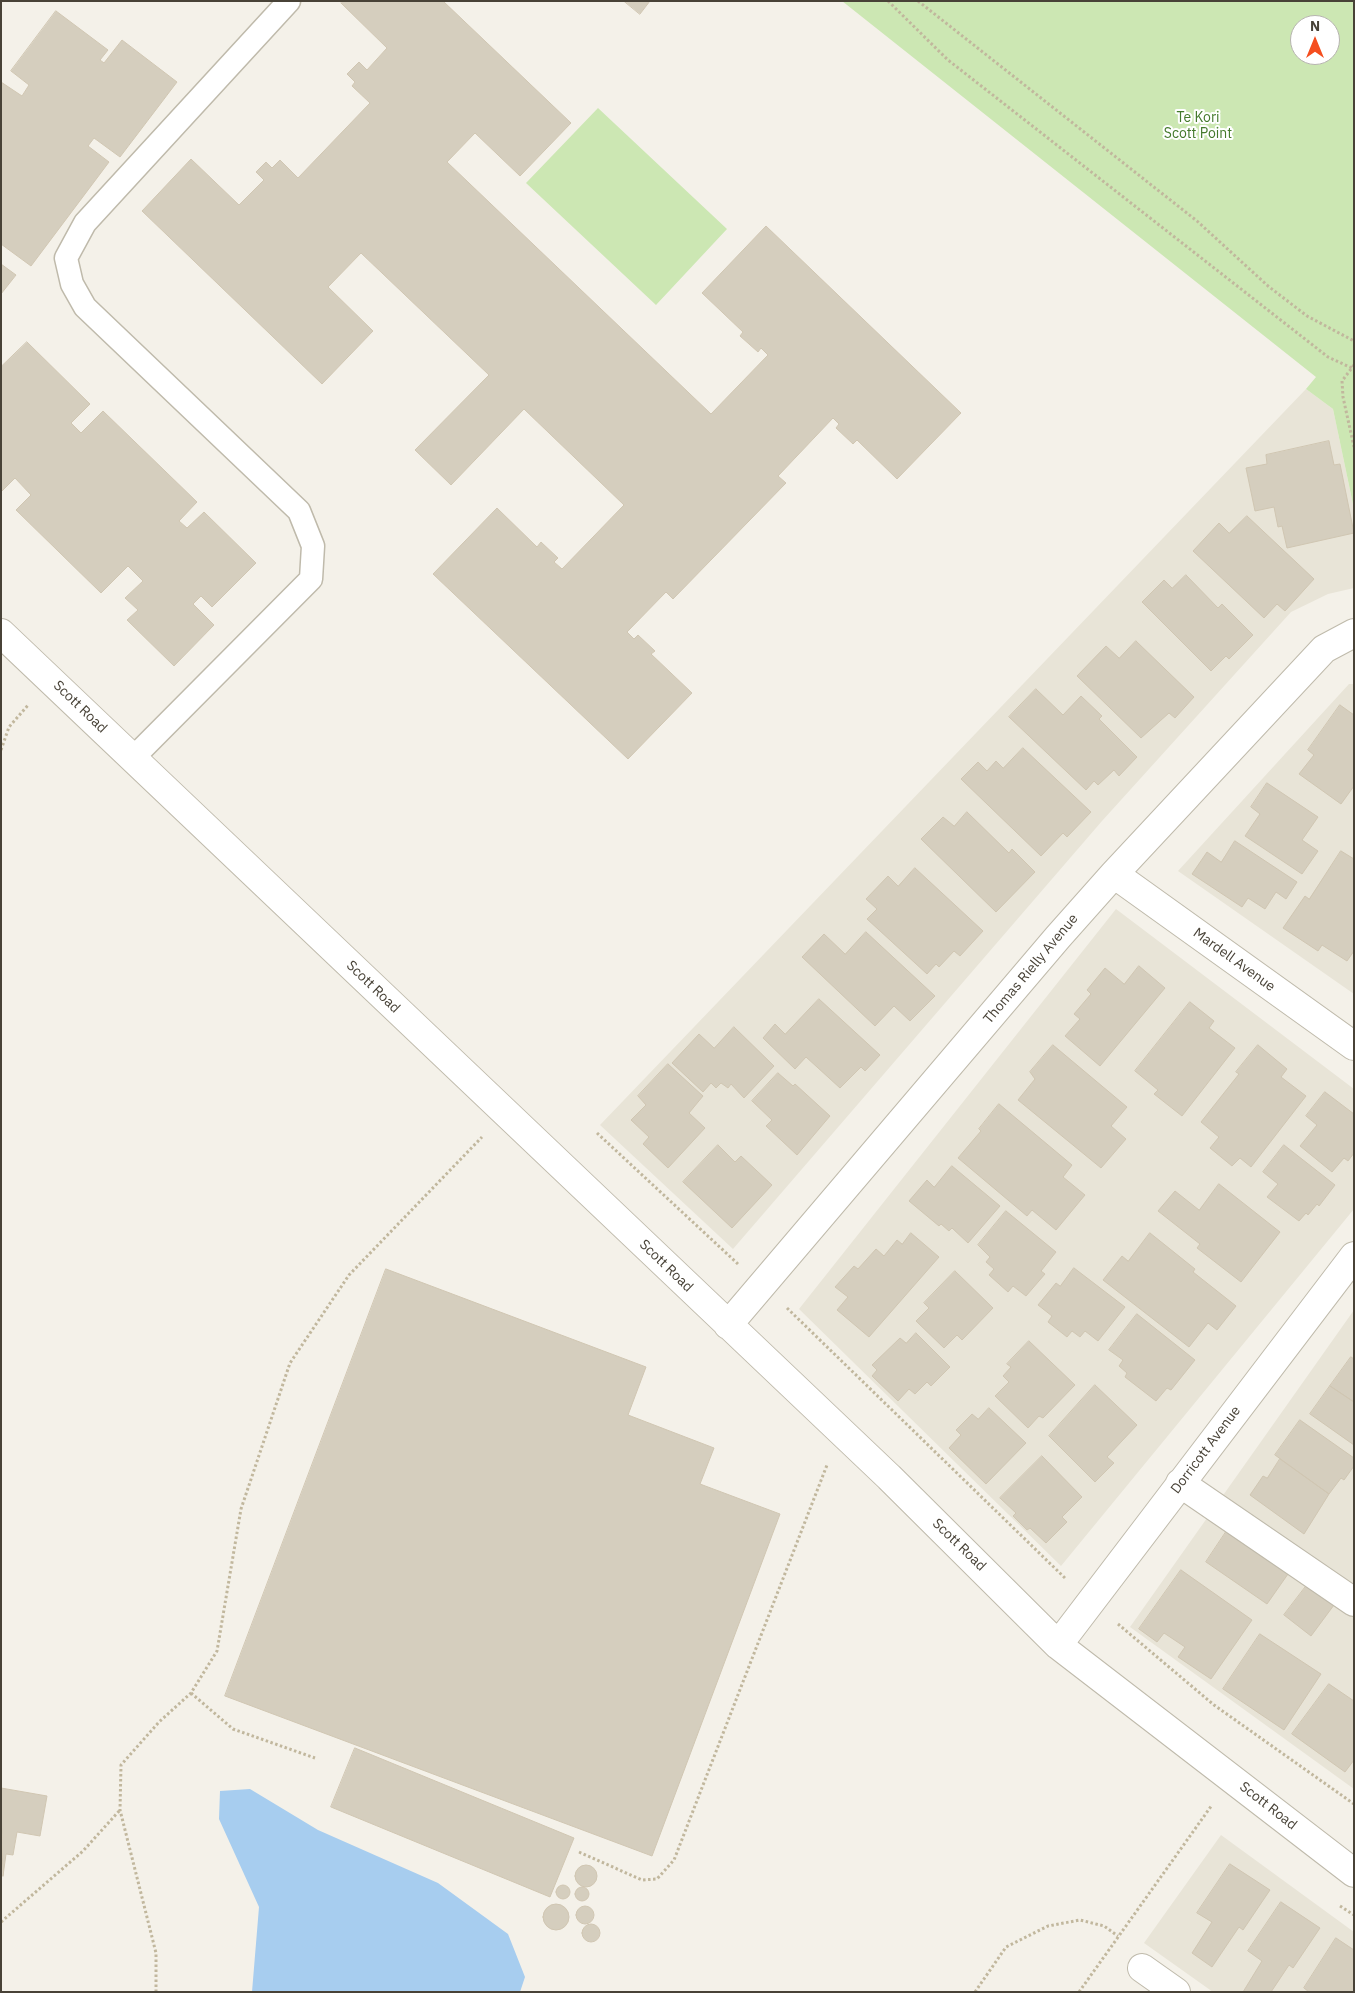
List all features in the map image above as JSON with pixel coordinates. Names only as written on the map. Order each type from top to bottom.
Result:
[{"type":"street","name":"Scott Road","points":[[1,633],[848,1437],[1058,1644],[1354,1873]]},
{"type":"street","name":"Thomas Rielly Avenue","points":[[728,1325],[1114,874],[1324,649],[1354,633]]},
{"type":"street","name":"Mardell Avenue","points":[[1114,874],[1354,1046]]},
{"type":"street","name":"Dorricott Avenue","points":[[1058,1644],[1354,1256]]},
{"type":"street","points":[[1180,1483],[1354,1602]]},
{"type":"street","points":[[1142,1968],[1176,1992]]},
{"type":"lane","points":[[132,758],[311,579],[313,546],[299,511],[85,306],[72,284],[66,258],[85,223],[290,1]]},
{"type":"path","points":[[888,1],[948,60],[1328,357],[1352,369]]},
{"type":"path","points":[[918,1],[1197,221],[1276,292],[1307,316],[1354,341]]},
{"type":"path","points":[[1354,365],[1342,381],[1343,398],[1354,447]]},
{"type":"path","points":[[1,750],[9,727],[51,680]]},
{"type":"path","points":[[156,1992],[156,1953],[120,1810],[121,1765],[159,1722],[192,1693],[217,1651],[241,1509],[290,1363],[349,1274],[505,1113]]},
{"type":"path","points":[[597,1133],[731,1258]]},
{"type":"path","points":[[791,1312],[1060,1572]]},
{"type":"path","points":[[579,1852],[642,1880],[657,1879],[674,1860],[828,1461],[848,1437]]},
{"type":"path","points":[[1121,1626],[1214,1704],[1354,1804]]},
{"type":"path","points":[[192,1693],[233,1729],[315,1758]]},
{"type":"path","points":[[1079,1992],[1231,1777]]},
{"type":"path","points":[[1,1922],[83,1851],[120,1810]]},
{"type":"path","points":[[975,1992],[1006,1947],[1048,1926],[1080,1920],[1104,1926],[1118,1936]]},
{"type":"shaded area","points":[[1306,389],[1333,409],[1354,509],[1354,588],[1328,594],[1291,612],[1102,821],[733,1249],[600,1125]]},
{"type":"shaded area","points":[[1349,684],[1354,684],[1354,994],[1178,871]]},
{"type":"shaded area","points":[[1116,909],[1354,1089],[1354,1209],[1061,1566],[799,1309]]},
{"type":"shaded area","points":[[1354,1310],[1354,1789],[1130,1627]]},
{"type":"shaded area","points":[[1221,1835],[1354,1932],[1354,1992],[1213,1992],[1144,1943]]},
{"type":"green space","name":"Te Kori Scott Point","points":[[842,1],[1354,1],[1354,509],[1333,409],[1306,389],[1316,377]]},
{"type":"green space","points":[[598,108],[727,229],[656,305],[526,183]]},
{"type":"water","points":[[250,1789],[318,1830],[438,1883],[508,1934],[525,1977],[520,1992],[252,1992],[259,1907],[219,1819],[220,1791]]},
{"type":"building","points":[[343,1],[443,1],[571,123],[520,176],[475,133],[447,162],[711,414],[768,355],[761,348],[758,352],[740,336],[743,332],[702,293],[766,226],[961,413],[897,479],[857,440],[853,444],[836,428],[839,424],[833,418],[778,476],[786,483],[673,599],[666,592],[627,632],[634,639],[638,635],[655,651],[651,654],[692,693],[628,759],[433,574],[497,508],[537,547],[541,542],[558,558],[554,562],[562,569],[624,505],[524,409],[451,485],[415,450],[489,375],[361,253],[328,287],[373,331],[322,384],[142,211],[191,159],[239,205],[264,180],[256,172],[266,162],[272,168],[280,160],[298,178],[370,103],[352,86],[355,82],[347,74],[359,62],[367,70],[387,48],[341,3]]},
{"type":"building","points":[[624,1],[650,1],[640,14]]},
{"type":"building","points":[[56,11],[108,50],[100,60],[104,63],[122,40],[177,82],[120,157],[94,138],[88,146],[109,162],[31,266],[1,244],[1,82],[22,96],[29,85],[11,71]]},
{"type":"building","points":[[1,264],[16,275],[1,294]]},
{"type":"building","points":[[27,342],[90,404],[71,423],[81,433],[103,411],[197,502],[179,521],[187,528],[204,512],[256,563],[212,607],[201,596],[193,604],[214,625],[174,666],[127,620],[138,610],[125,598],[143,581],[128,566],[101,593],[16,510],[31,495],[15,478],[1,492],[1,367]]},
{"type":"building","points":[[1329,441],[1334,465],[1340,464],[1354,533],[1287,548],[1282,526],[1278,527],[1274,507],[1255,511],[1246,468],[1267,464],[1266,455]]},
{"type":"building","points":[[1247,516],[1314,579],[1285,611],[1277,604],[1264,618],[1193,551],[1219,523],[1229,533]]},
{"type":"building","points":[[1186,575],[1218,608],[1222,604],[1253,635],[1229,659],[1226,656],[1211,671],[1142,602],[1164,580],[1172,588]]},
{"type":"building","points":[[1136,641],[1194,697],[1175,718],[1169,713],[1141,738],[1077,676],[1106,646],[1119,658]]},
{"type":"building","points":[[1036,689],[1063,715],[1081,696],[1102,716],[1099,719],[1137,757],[1119,776],[1114,770],[1098,785],[1094,781],[1086,790],[1009,717]]},
{"type":"building","points":[[1340,705],[1354,715],[1354,786],[1341,804],[1299,774],[1314,755],[1308,750]]},
{"type":"building","points":[[1023,748],[1091,812],[1067,837],[1063,833],[1041,856],[961,779],[978,762],[987,771],[996,761],[1003,768]]},
{"type":"building","points":[[1267,783],[1318,817],[1302,840],[1318,851],[1302,874],[1245,836],[1260,814],[1251,807]]},
{"type":"building","points":[[967,812],[1009,853],[1012,849],[1035,872],[996,912],[921,839],[943,817],[954,826]]},
{"type":"building","points":[[1235,841],[1297,882],[1286,899],[1276,892],[1265,909],[1248,898],[1242,907],[1192,874],[1207,852],[1221,862]]},
{"type":"building","points":[[1341,851],[1354,859],[1354,951],[1347,961],[1322,945],[1318,951],[1283,928],[1305,896],[1309,899]]},
{"type":"building","points":[[915,868],[983,931],[960,956],[954,951],[939,967],[936,964],[927,974],[867,919],[877,909],[866,899],[888,876],[898,886]]},
{"type":"building","points":[[866,932],[935,996],[910,1021],[894,1006],[875,1026],[802,957],[824,934],[845,954]]},
{"type":"building","points":[[1139,966],[1165,988],[1100,1066],[1065,1036],[1080,1019],[1074,1014],[1091,994],[1087,990],[1105,968],[1124,984]]},
{"type":"building","points":[[819,999],[880,1055],[865,1071],[861,1067],[840,1088],[806,1057],[795,1069],[763,1038],[775,1024],[785,1034]]},
{"type":"building","points":[[1190,1002],[1214,1021],[1209,1028],[1235,1048],[1182,1116],[1154,1094],[1158,1090],[1135,1071]]},
{"type":"building","points":[[734,1027],[774,1066],[744,1098],[731,1084],[728,1088],[721,1083],[716,1088],[711,1083],[703,1092],[672,1063],[699,1034],[714,1048]]},
{"type":"building","points":[[1053,1045],[1127,1107],[1111,1126],[1126,1139],[1101,1168],[1018,1100],[1035,1079],[1030,1072]]},
{"type":"building","points":[[1258,1045],[1287,1069],[1281,1077],[1306,1096],[1251,1167],[1240,1158],[1232,1166],[1210,1148],[1219,1137],[1201,1122],[1239,1074],[1236,1072]]},
{"type":"building","points":[[668,1064],[703,1096],[689,1113],[705,1128],[668,1168],[643,1144],[649,1137],[631,1120],[646,1105],[638,1096]]},
{"type":"building","points":[[778,1073],[793,1086],[795,1084],[830,1116],[797,1155],[766,1126],[772,1120],[752,1101]]},
{"type":"building","points":[[1325,1092],[1354,1114],[1354,1153],[1348,1161],[1344,1158],[1332,1172],[1300,1146],[1317,1125],[1306,1116]]},
{"type":"building","points":[[999,1104],[1072,1165],[1063,1177],[1085,1195],[1056,1230],[1032,1210],[1027,1216],[958,1158],[981,1131],[979,1129]]},
{"type":"building","points":[[718,1145],[735,1162],[741,1156],[772,1185],[732,1228],[683,1182]]},
{"type":"building","points":[[1284,1145],[1335,1185],[1319,1206],[1317,1204],[1308,1215],[1306,1213],[1299,1221],[1267,1197],[1278,1184],[1263,1172]]},
{"type":"building","points":[[952,1166],[1000,1206],[968,1243],[952,1228],[949,1231],[941,1224],[939,1226],[909,1201],[927,1180],[934,1187]]},
{"type":"building","points":[[1219,1184],[1280,1232],[1241,1282],[1197,1248],[1200,1244],[1158,1211],[1175,1191],[1199,1210]]},
{"type":"building","points":[[1006,1211],[1056,1252],[1041,1271],[1045,1274],[1026,1296],[1013,1286],[1008,1292],[989,1275],[994,1269],[986,1262],[990,1257],[978,1245]]},
{"type":"building","points":[[911,1233],[939,1257],[869,1337],[837,1310],[848,1297],[835,1287],[854,1266],[858,1269],[876,1249],[884,1256],[897,1240],[902,1244]]},
{"type":"building","points":[[1150,1233],[1195,1269],[1193,1272],[1236,1306],[1217,1330],[1208,1323],[1189,1347],[1103,1280],[1122,1256],[1128,1261]]},
{"type":"building","points":[[1074,1268],[1125,1307],[1098,1341],[1085,1331],[1080,1337],[1072,1331],[1067,1337],[1048,1322],[1052,1316],[1038,1305],[1056,1283],[1060,1286]]},
{"type":"building","points":[[386,1269],[646,1367],[628,1415],[714,1448],[700,1484],[780,1514],[652,1856],[225,1696]]},
{"type":"building","points":[[955,1271],[993,1308],[962,1340],[957,1335],[944,1348],[916,1321],[929,1308],[924,1303]]},
{"type":"building","points":[[1137,1314],[1195,1360],[1171,1390],[1167,1388],[1156,1401],[1125,1377],[1127,1373],[1119,1366],[1123,1360],[1109,1350]]},
{"type":"building","points":[[916,1333],[950,1367],[931,1386],[927,1382],[915,1394],[909,1389],[898,1401],[872,1376],[877,1370],[872,1365],[900,1338],[906,1343]]},
{"type":"building","points":[[1029,1341],[1075,1385],[1043,1418],[1039,1416],[1028,1428],[995,1396],[1009,1382],[1003,1376],[1011,1367],[1007,1364]]},
{"type":"building","points":[[1351,1357],[1354,1359],[1354,1402],[1330,1386]]},
{"type":"building","points":[[1095,1385],[1137,1425],[1107,1457],[1114,1463],[1095,1482],[1049,1436]]},
{"type":"building","points":[[1330,1386],[1354,1402],[1354,1445],[1310,1414]]},
{"type":"building","points":[[989,1408],[1026,1443],[986,1484],[949,1448],[961,1435],[956,1430],[972,1414],[978,1419]]},
{"type":"building","points":[[1300,1420],[1354,1458],[1354,1466],[1344,1480],[1341,1478],[1329,1494],[1275,1455]]},
{"type":"building","points":[[1042,1456],[1082,1497],[1062,1517],[1067,1522],[1046,1543],[1030,1528],[1027,1530],[1013,1516],[1016,1513],[1000,1498]]},
{"type":"building","points":[[1280,1459],[1329,1494],[1304,1534],[1250,1495],[1263,1476],[1267,1478]]},
{"type":"building","points":[[1226,1532],[1288,1574],[1267,1604],[1206,1562]]},
{"type":"building","points":[[1181,1570],[1252,1620],[1211,1679],[1178,1657],[1185,1647],[1164,1633],[1157,1642],[1139,1629]]},
{"type":"building","points":[[1307,1585],[1334,1605],[1311,1636],[1284,1615]]},
{"type":"building","points":[[1260,1634],[1321,1674],[1284,1730],[1223,1689]]},
{"type":"building","points":[[1329,1684],[1354,1701],[1354,1760],[1345,1772],[1292,1734]]},
{"type":"building","points":[[355,1748],[574,1838],[550,1897],[331,1807]]},
{"type":"building","points":[[1,1788],[47,1796],[40,1836],[17,1832],[13,1855],[6,1854],[3,1876]]},
{"type":"building","points":[[1230,1864],[1270,1890],[1243,1930],[1239,1927],[1212,1967],[1192,1953],[1212,1922],[1197,1913]]},
{"type":"building","points":[[586,1865],[594,1868],[597,1876],[594,1884],[586,1887],[578,1884],[575,1876],[578,1868]]},
{"type":"building","points":[[560,1885],[566,1885],[570,1892],[566,1899],[560,1899],[556,1895],[556,1889]]},
{"type":"building","points":[[579,1887],[585,1887],[589,1894],[585,1901],[579,1901],[575,1897],[575,1891]]},
{"type":"building","points":[[1281,1902],[1320,1928],[1293,1968],[1289,1965],[1271,1992],[1243,1992],[1262,1961],[1248,1951]]},
{"type":"building","points":[[556,1904],[565,1908],[569,1917],[565,1926],[556,1930],[547,1926],[543,1917],[547,1908]]},
{"type":"building","points":[[585,1906],[591,1909],[594,1915],[591,1921],[585,1924],[579,1921],[576,1915],[579,1909]]},
{"type":"building","points":[[591,1924],[597,1927],[600,1933],[597,1939],[591,1942],[585,1939],[582,1933],[585,1927]]},
{"type":"building","points":[[1336,1938],[1354,1950],[1354,1992],[1309,1992],[1304,1988]]}]
